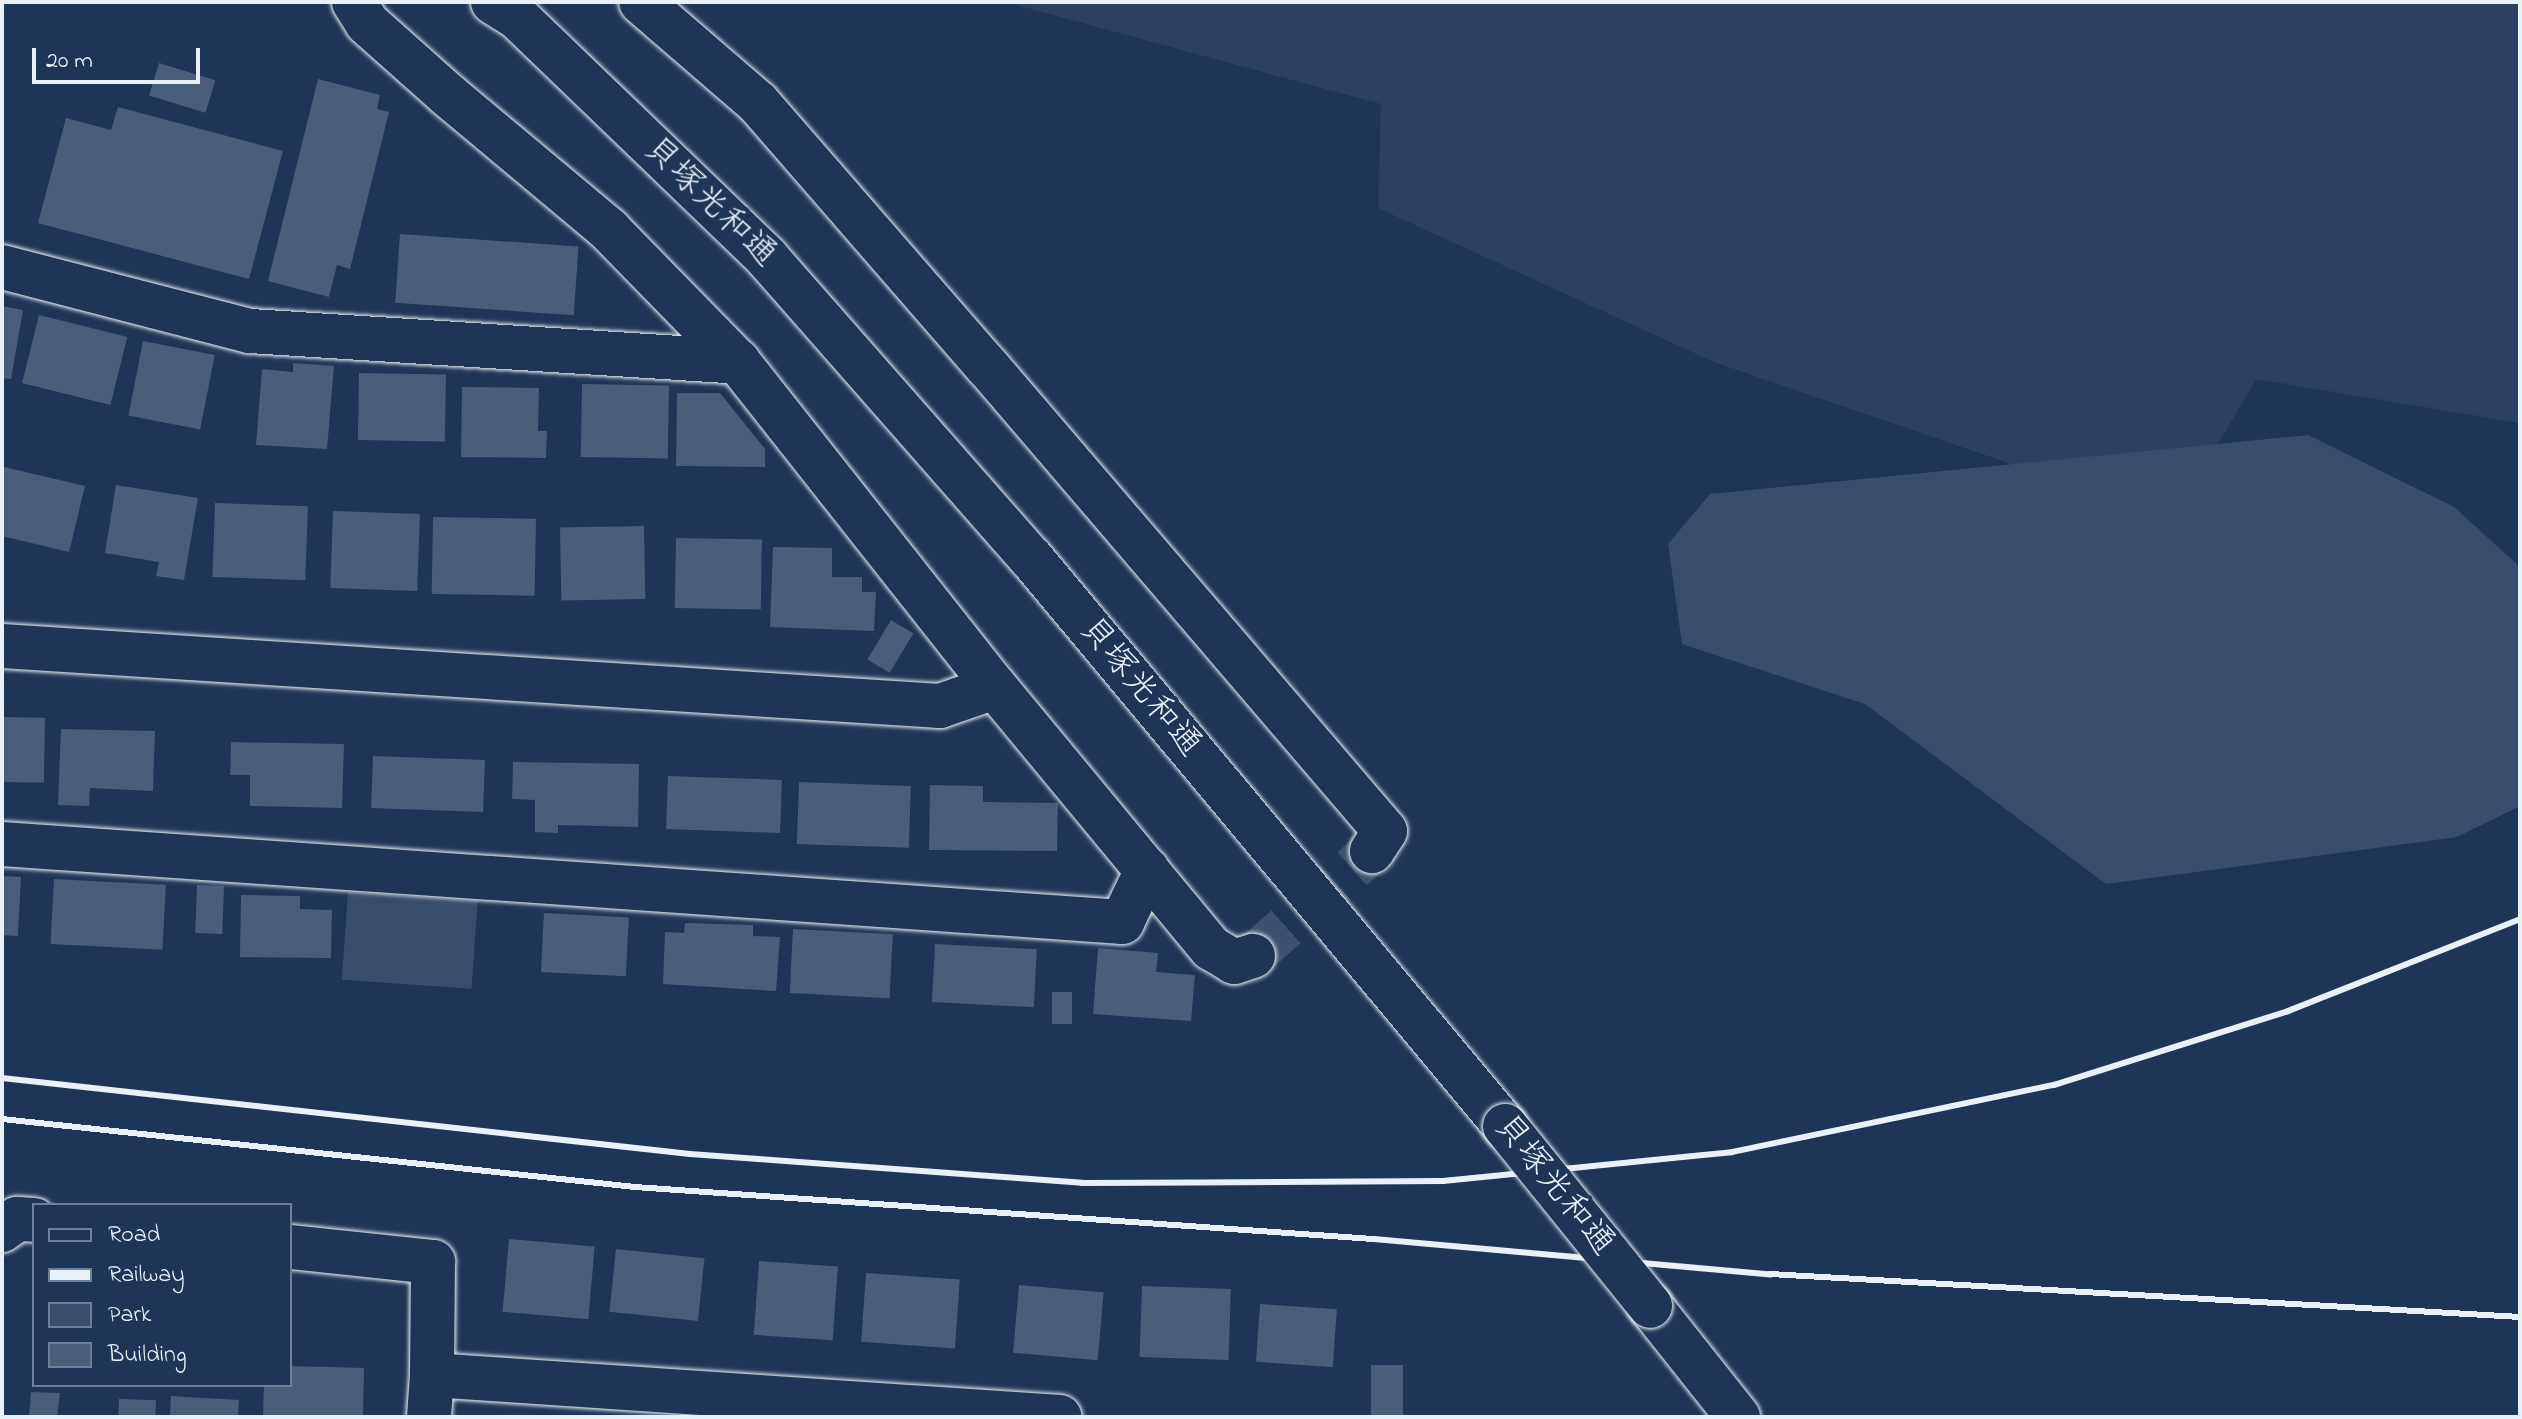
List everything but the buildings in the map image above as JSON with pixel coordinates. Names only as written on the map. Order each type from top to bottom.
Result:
[{"type":"street","points":[[354,2],[379,34],[609,230],[738,362],[995,687],[1211,948],[1234,962],[1253,956]]},
{"type":"street","name":"貝塚光和通","points":[[493,2],[517,17],[767,258],[1031,558],[1505,1126],[1738,1417]]},
{"type":"street","points":[[641,2],[758,103],[987,366],[1385,831],[1372,851]]},
{"type":"street","points":[[2,267],[250,331],[738,362]]},
{"type":"street","points":[[2,646],[940,706],[995,687]]},
{"type":"street","points":[[2,844],[1122,922],[1147,870]]},
{"type":"street","points":[[2,1230],[17,1219],[32,1220]]},
{"type":"street","points":[[292,1247],[433,1262],[430,1396],[1060,1417]]},
{"type":"shaded area","points":[[1005,2],[2520,2],[2520,423],[2256,379],[2200,475],[2052,478],[1714,362],[1378,208],[1381,104]]},
{"type":"green space","points":[[2308,435],[2454,507],[2520,567],[2520,806],[2457,837],[2106,884],[1865,704],[1682,644],[1668,544],[1710,494]]},
{"type":"green space","points":[[348,892],[478,901],[472,989],[342,980]]},
{"type":"tunnel","points":[[1253,956],[1372,851]]},
{"type":"railway","points":[[2,1078],[690,1154],[1082,1183],[1443,1181],[1732,1152],[2054,1085],[2288,1011],[2520,919]]},
{"type":"railway","points":[[2,1119],[635,1187],[1374,1239],[1770,1274],[2520,1317]]}]
